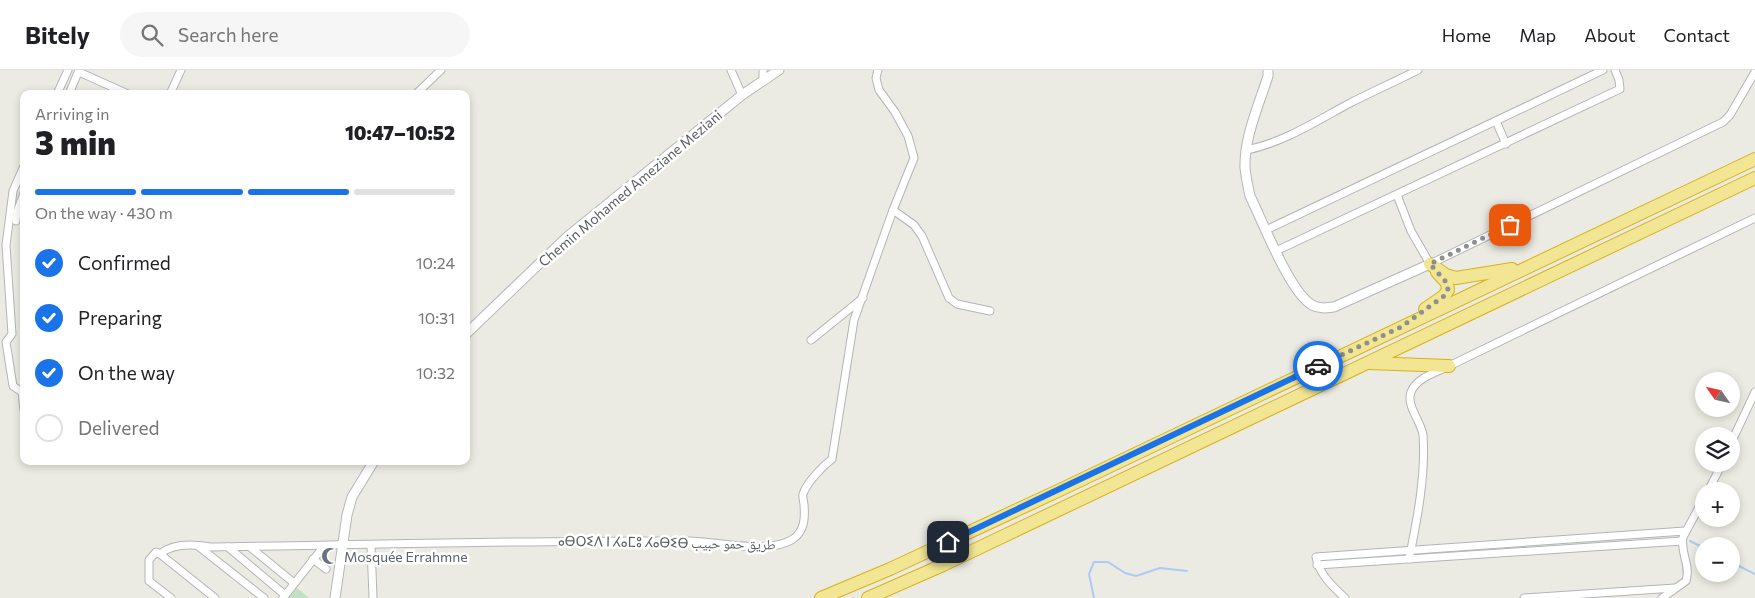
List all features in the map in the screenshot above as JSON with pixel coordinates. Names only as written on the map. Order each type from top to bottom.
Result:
[{"type":"highway","points":[[821,598],[940,546],[1755,159]]},
{"type":"highway","points":[[868,598],[943,565],[1755,178]]},
{"type":"highway","points":[[1430,264],[1446,275],[1456,278],[1472,277],[1532,265]]},
{"type":"highway","points":[[1401,327],[1444,296],[1448,290],[1447,283],[1430,264]]},
{"type":"highway","points":[[1367,363],[1448,366]]},
{"type":"main road","name":"Chemin Mohamed Ameziane Meziani","points":[[470,330],[567,237],[742,95],[779,70]]},
{"type":"main road","points":[[1268,70],[1268,76],[1250,134],[1245,166],[1250,196],[1290,281],[1303,298],[1312,306],[1322,308],[1334,307],[1430,264]]},
{"type":"main road","points":[[335,598],[352,497],[372,465]]},
{"type":"street","points":[[59,90],[68,70]]},
{"type":"street","points":[[172,90],[181,70]]},
{"type":"street","points":[[420,90],[441,70]]},
{"type":"street","points":[[731,70],[742,95]]},
{"type":"street","points":[[763,70],[763,80]]},
{"type":"street","name":"ⴰⴱⵔⵉⴷ ⵏ ⵃⴰⵎⵓ ⵃⴰⴱⵉⴱ طريق حمو حبيب","points":[[160,554],[168,548],[195,545],[210,547],[344,546],[579,540],[693,541],[743,546],[766,546],[782,543],[793,538],[801,530],[805,517],[803,494],[819,469],[832,459],[854,320],[893,210],[914,158],[908,136],[895,112],[879,90],[876,78],[878,70]]},
{"type":"street","points":[[1247,150],[1263,146],[1313,124],[1418,70]]},
{"type":"street","points":[[1266,230],[1603,70]]},
{"type":"street","points":[[1276,251],[1620,89],[1615,70]]},
{"type":"street","points":[[71,90],[79,71],[119,90]]},
{"type":"street","points":[[1397,195],[1412,231],[1430,264],[1723,122],[1730,114],[1755,72]]},
{"type":"street","points":[[1496,121],[1506,144]]},
{"type":"street","points":[[13,220],[13,192],[20,175]]},
{"type":"street","points":[[20,204],[6,245],[12,334],[6,342],[13,386],[20,391]]},
{"type":"street","points":[[893,210],[914,225],[922,236],[949,298],[957,304],[990,310]]},
{"type":"street","points":[[1409,559],[1423,474],[1424,456],[1422,429],[1411,404],[1410,395],[1418,383],[1448,366],[1755,218]]},
{"type":"street","points":[[13,220],[20,223]]},
{"type":"street","points":[[811,340],[863,298]]},
{"type":"street","points":[[1739,427],[1755,392]]},
{"type":"street","points":[[1662,598],[1684,583],[1688,575],[1682,541],[1685,531],[1695,514]]},
{"type":"street","points":[[1345,598],[1317,566],[1316,557],[1685,531]]},
{"type":"street","points":[[1317,566],[1682,541]]},
{"type":"street","points":[[195,545],[264,598]]},
{"type":"street","points":[[371,545],[373,598]]},
{"type":"street","points":[[228,547],[284,596],[324,546]]},
{"type":"street","points":[[250,547],[294,583]]},
{"type":"street","points":[[171,598],[149,581],[150,560],[156,552],[215,598]]},
{"type":"street","points":[[313,559],[326,569]]},
{"type":"street","points":[[1524,598],[1675,588]]},
{"type":"green space","points":[[297,588],[309,598],[289,598]]},
{"type":"waterway","points":[[1690,541],[1695,544]]},
{"type":"waterway","points":[[1094,598],[1089,574],[1094,562],[1108,562],[1125,573],[1136,576],[1160,568],[1187,571]]},
{"type":"waterway","points":[[1740,566],[1755,574]]},
{"type":"way so far","points":[[1318,366],[1401,327],[1444,296],[1448,290],[1447,283],[1430,264],[1510,225]]},
{"type":"place","name":"Mosquée Errahmne","points":[[330,556]]},
{"type":"route","points":[[948,542],[1318,366]]}]
